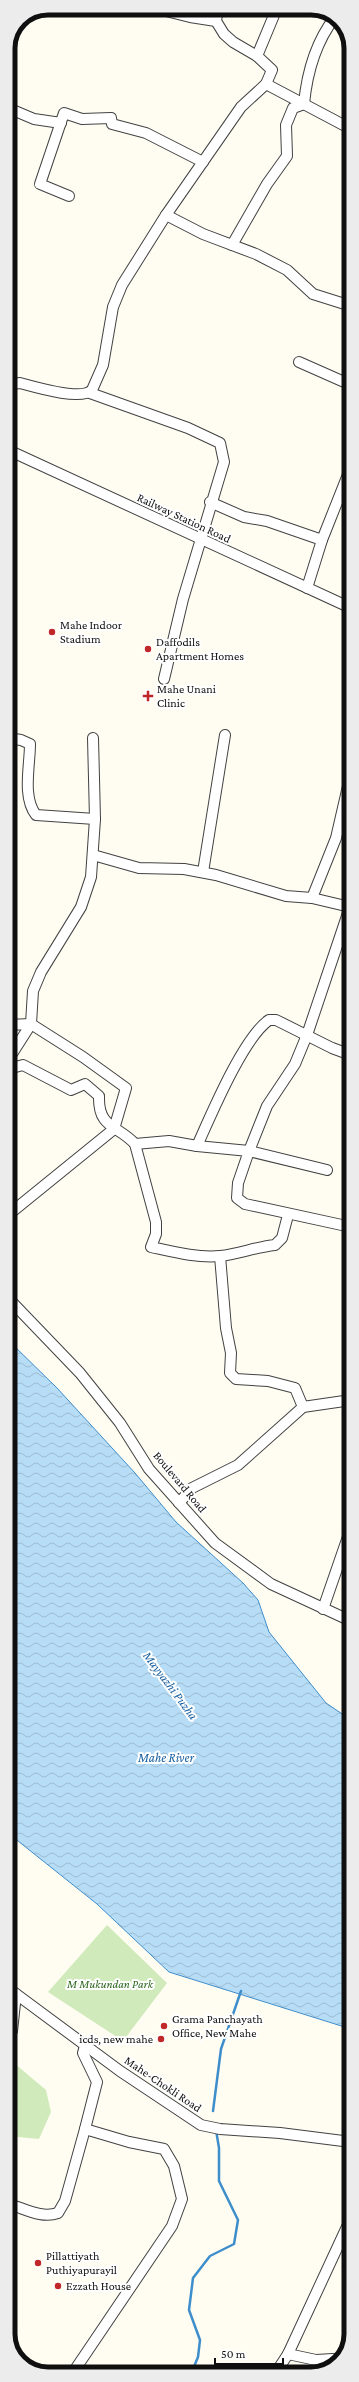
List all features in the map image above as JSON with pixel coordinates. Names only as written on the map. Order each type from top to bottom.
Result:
[{"type":"street","points":[[187,15],[216,21]]},
{"type":"street","points":[[90,393],[96,384],[102,365],[114,307],[122,285],[166,215],[241,107],[266,84],[272,70],[257,56],[233,42],[224,34],[216,21],[217,15]]},
{"type":"street","points":[[257,56],[274,15]]},
{"type":"street","points":[[304,104],[309,66],[331,22]]},
{"type":"street","points":[[266,84],[344,125]]},
{"type":"street","points":[[232,245],[267,184],[287,156],[286,125],[293,108],[304,104]]},
{"type":"street","points":[[15,111],[34,119],[61,123]]},
{"type":"street","points":[[69,196],[40,184],[64,113],[82,118],[111,118],[112,124],[146,133],[203,162]]},
{"type":"street","points":[[166,215],[203,234],[232,245],[287,270],[313,294],[344,304]]},
{"type":"street","points":[[299,362],[344,382]]},
{"type":"street","points":[[15,384],[20,383],[74,394],[90,393],[188,428],[220,444],[224,462],[210,502],[202,541],[183,599],[164,678]]},
{"type":"street","name":"Railway Station Road","points":[[15,453],[202,541],[344,605]]},
{"type":"street","points":[[307,588],[322,540],[344,485]]},
{"type":"street","points":[[210,502],[244,517],[267,521],[322,540]]},
{"type":"street","points":[[203,872],[225,735]]},
{"type":"street","points":[[15,1049],[31,1024],[33,991],[41,972],[81,907],[91,877],[95,819],[93,738]]},
{"type":"street","points":[[15,739],[30,744],[28,797],[31,807],[36,815],[95,819]]},
{"type":"street","points":[[312,898],[336,838],[344,803]]},
{"type":"street","points":[[93,855],[139,868],[184,869],[203,872],[286,896],[312,898],[344,906]]},
{"type":"street","points":[[344,925],[307,1035],[288,1077],[277,1089],[267,1106],[249,1151],[238,1183],[237,1198],[245,1204],[288,1215],[344,1226]]},
{"type":"street","points":[[197,1146],[240,1060],[255,1034],[265,1023],[276,1020],[344,1052]]},
{"type":"street","points":[[15,1025],[31,1024],[83,1057],[126,1088],[114,1130],[15,1208]]},
{"type":"street","points":[[15,1067],[24,1065],[71,1090],[85,1084],[99,1096],[98,1110],[114,1130],[127,1136],[135,1144],[156,1222],[156,1234],[151,1247],[196,1255],[220,1256],[252,1248],[275,1245],[282,1238],[288,1215]]},
{"type":"street","points":[[135,1144],[168,1141],[197,1146],[249,1151],[327,1170]]},
{"type":"street","points":[[220,1256],[226,1328],[231,1353],[230,1373],[236,1378],[268,1381],[295,1388],[303,1407]]},
{"type":"street","name":"Boulevard Road","points":[[15,1305],[80,1373],[120,1423],[149,1469],[215,1543],[271,1584],[344,1618]]},
{"type":"street","points":[[179,1502],[192,1488],[238,1465],[303,1407],[344,1401]]},
{"type":"street","points":[[323,1609],[344,1548]]},
{"type":"street","name":"Mahe-Chokli Road","points":[[15,1993],[158,2098],[201,2125],[220,2129],[280,2133],[344,2141]]},
{"type":"street","points":[[15,2206],[39,2213],[58,2213],[65,2201],[97,2082],[84,2053],[85,2046]]},
{"type":"street","points":[[77,2367],[172,2226],[182,2199],[174,2166],[164,2149],[129,2142],[85,2129]]},
{"type":"street","points":[[280,2367],[288,2354],[344,2233]]},
{"type":"street","points":[[288,2354],[316,2360],[332,2359]]},
{"type":"green space","name":"M Mukundan Park","points":[[107,1925],[167,1983],[123,2041],[48,1992]]},
{"type":"green space","points":[[15,2064],[46,2090],[51,2112],[39,2139],[15,2137]]},
{"type":"water","name":"Mahe River","points":[[15,1347],[57,1388],[135,1473],[176,1522],[243,1583],[258,1600],[269,1632],[326,1703],[344,1715],[344,2027],[169,1972],[97,1904],[15,1839]]},
{"type":"waterway","points":[[213,2111],[221,2049],[241,1991]]},
{"type":"waterway","points":[[194,2367],[198,2357],[200,2340],[189,2310],[193,2278],[210,2256],[234,2244],[238,2220],[219,2181],[219,2148],[216,2130]]},
{"type":"place","name":"Mahe Indoor Stadium","points":[[52,632]]},
{"type":"place","name":"Daffodils Apartment Homes","points":[[148,649]]},
{"type":"place","name":"Mahe Unani Clinic","points":[[148,696]]},
{"type":"place","name":"Grama Panchayath Office, New Mahe","points":[[164,2026]]},
{"type":"place","name":"icds, new mahe","points":[[161,2039]]},
{"type":"place","name":"Pillattiyath Puthiyapurayil","points":[[38,2263]]},
{"type":"place","name":"Ezzath House","points":[[58,2286]]},
{"type":"water label","name":"Mayyazhi Puzha","points":[[171,1685]]}]
